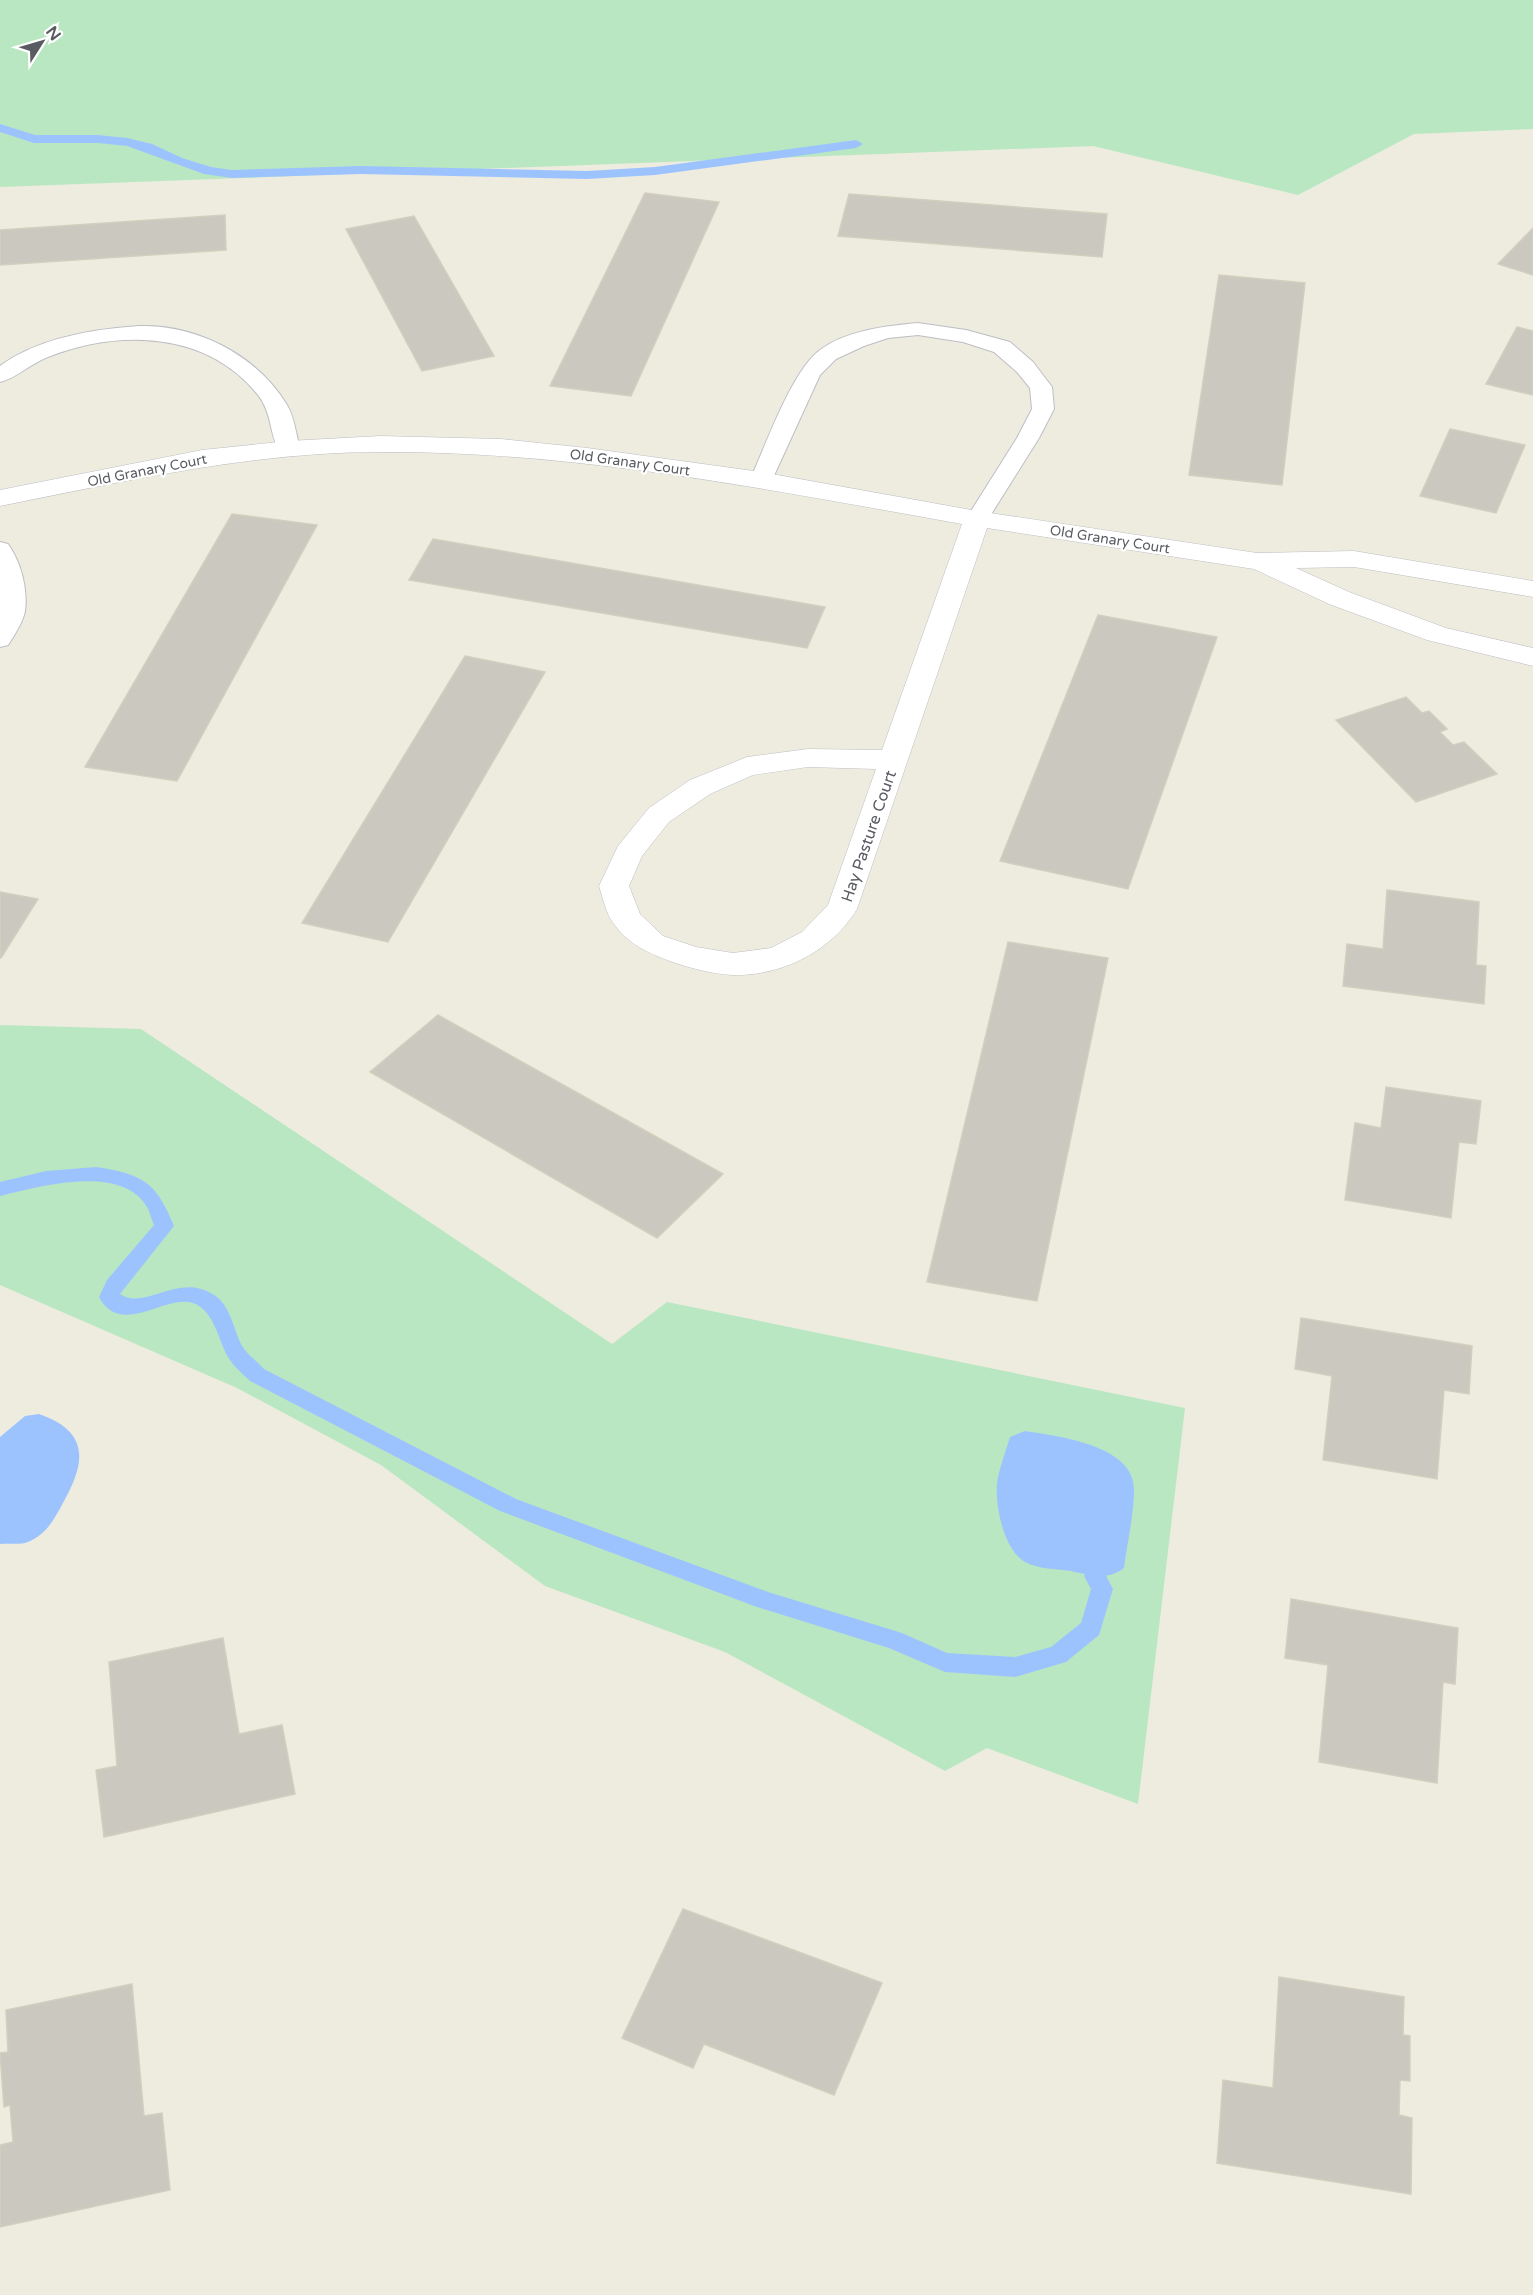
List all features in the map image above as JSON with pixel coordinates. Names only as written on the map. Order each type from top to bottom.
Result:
[{"type":"street","name":"Old Granary Court","points":[[0,498],[202,458],[289,448],[380,444],[501,447],[587,456],[761,480],[977,519],[1257,561],[1354,559],[1533,589]]},
{"type":"street","name":"Hay Pasture Court","points":[[894,760],[808,758],[747,766],[700,787],[659,815],[629,853],[614,886],[626,919],[652,943],[692,957],[733,964],[778,958],[813,939],[842,909],[894,760],[977,519]]},
{"type":"street","name":"Old Granary Court","points":[[1257,561],[1339,598],[1437,634],[1533,657]]},
{"type":"lane","points":[[761,480],[810,372],[828,354],[856,341],[886,332],[918,329],[966,336],[1002,347],[1025,366],[1041,387],[1043,409],[1028,438],[977,519]]},
{"type":"lane","points":[[0,376],[19,360],[56,347],[103,337],[144,332],[178,336],[208,346],[239,364],[262,386],[277,407],[289,448]]},
{"type":"lane","points":[[0,549],[12,580],[13,613],[0,640]]},
{"type":"green space","points":[[0,0],[1533,0],[1533,129],[1414,134],[1298,195],[1093,146],[0,187]]},
{"type":"green space","points":[[0,1025],[141,1029],[612,1344],[667,1302],[1185,1408],[1138,1804],[987,1748],[945,1771],[725,1652],[545,1586],[381,1465],[237,1388],[0,1285]]},
{"type":"water","points":[[39,1414],[67,1429],[75,1438],[79,1460],[77,1472],[54,1519],[40,1535],[25,1543],[0,1544],[0,1437],[25,1416]]},
{"type":"water","points":[[1025,1431],[1074,1440],[1108,1453],[1122,1462],[1131,1475],[1134,1490],[1132,1520],[1124,1568],[1112,1575],[1098,1576],[1041,1567],[1025,1562],[1017,1556],[1001,1524],[997,1487],[1010,1437]]},
{"type":"building","points":[[645,193],[719,202],[631,396],[550,386]]},
{"type":"building","points":[[849,194],[1107,214],[1102,257],[838,236]]},
{"type":"building","points":[[225,215],[226,250],[0,265],[0,230]]},
{"type":"building","points":[[414,216],[494,356],[422,371],[346,229]]},
{"type":"building","points":[[1533,228],[1533,275],[1498,264]]},
{"type":"building","points":[[1219,275],[1305,283],[1282,485],[1189,475]]},
{"type":"building","points":[[1517,327],[1533,331],[1533,395],[1486,384]]},
{"type":"building","points":[[1450,429],[1525,445],[1496,513],[1420,496]]},
{"type":"building","points":[[232,514],[317,525],[177,781],[85,767]]},
{"type":"building","points":[[433,539],[825,607],[807,648],[409,580]]},
{"type":"building","points":[[1098,615],[1217,637],[1128,889],[1000,861]]},
{"type":"building","points":[[465,656],[545,672],[388,942],[302,923]]},
{"type":"building","points":[[1406,697],[1422,713],[1429,711],[1447,729],[1440,732],[1453,745],[1464,742],[1497,774],[1416,802],[1336,720]]},
{"type":"building","points":[[1387,890],[1479,902],[1476,965],[1486,966],[1484,1004],[1343,986],[1347,944],[1383,949]]},
{"type":"building","points":[[0,892],[38,899],[1,958],[0,957]]},
{"type":"building","points":[[1008,942],[1108,958],[1037,1301],[927,1282]]},
{"type":"building","points":[[438,1015],[723,1174],[657,1238],[370,1072]]},
{"type":"building","points":[[1386,1087],[1481,1101],[1476,1144],[1459,1142],[1451,1218],[1345,1200],[1355,1123],[1381,1128]]},
{"type":"building","points":[[1301,1318],[1472,1346],[1469,1394],[1444,1390],[1437,1479],[1323,1460],[1332,1376],[1295,1369]]},
{"type":"building","points":[[1291,1599],[1458,1628],[1455,1684],[1443,1682],[1437,1783],[1319,1762],[1328,1665],[1285,1658]]},
{"type":"building","points":[[223,1638],[239,1734],[282,1725],[295,1794],[104,1837],[96,1770],[117,1766],[109,1662]]},
{"type":"building","points":[[683,1909],[882,1983],[834,2095],[704,2044],[693,2068],[622,2038]]},
{"type":"building","points":[[1279,1977],[1404,1997],[1403,2035],[1410,2036],[1410,2081],[1400,2080],[1399,2115],[1412,2118],[1411,2194],[1217,2163],[1223,2080],[1273,2088]]},
{"type":"building","points":[[132,1984],[144,2116],[162,2113],[170,2190],[0,2227],[0,2145],[13,2142],[10,2105],[4,2107],[0,2053],[8,2052],[6,2010]]},
{"type":"waterway","points":[[0,128],[34,139],[98,139],[127,142],[147,147],[177,161],[209,171],[232,174],[361,170],[587,175],[655,171],[856,144]]},
{"type":"waterway","points":[[0,1189],[71,1175],[96,1174],[119,1178],[139,1187],[155,1202],[164,1226],[114,1285],[109,1297],[121,1305],[132,1307],[183,1294],[196,1295],[213,1306],[237,1354],[257,1375],[508,1505],[765,1600],[894,1640],[945,1662],[1015,1667],[1058,1655],[1091,1628],[1102,1589],[1095,1576]]}]
